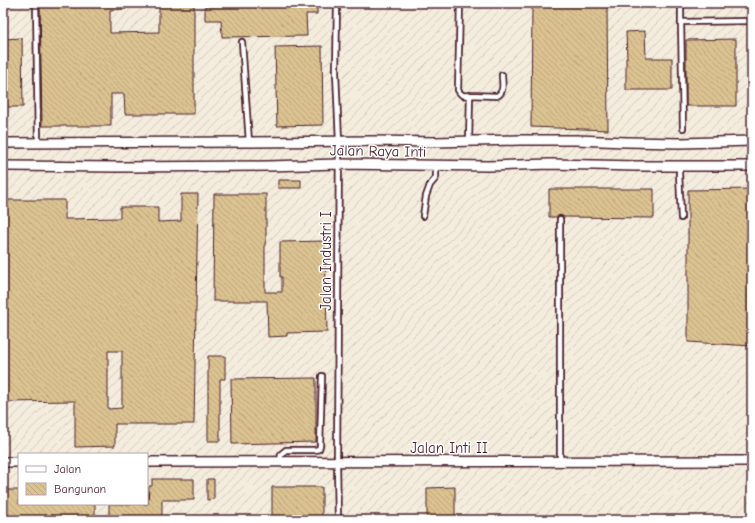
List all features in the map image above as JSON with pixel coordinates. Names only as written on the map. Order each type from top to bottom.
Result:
[{"type":"street","name":"Jalan Raya Inti","points":[[3,143],[339,141],[469,142],[536,140],[681,142],[752,140]]},
{"type":"street","name":"Jalan Raya Inti","points":[[3,166],[119,167],[338,164],[436,166],[551,164],[752,166]]},
{"type":"street","name":"Jalan Inti II","points":[[148,462],[280,463],[752,461]]},
{"type":"street","points":[[3,462],[18,462]]},
{"type":"lane","points":[[36,3],[38,143]]},
{"type":"lane","name":"Jalan Industri I","points":[[337,3],[336,73],[339,141],[338,520]]},
{"type":"lane","points":[[460,3],[458,90],[460,94],[463,96],[500,95],[502,92],[502,75]]},
{"type":"lane","points":[[681,3],[683,128]]},
{"type":"lane","points":[[681,22],[752,21]]},
{"type":"lane","points":[[242,42],[249,142]]},
{"type":"lane","points":[[469,142],[470,95]]},
{"type":"lane","points":[[423,216],[426,196],[430,185],[435,179],[436,166]]},
{"type":"lane","points":[[680,166],[681,218]]},
{"type":"lane","points":[[560,219],[560,462]]},
{"type":"lane","points":[[280,463],[281,454],[286,450],[319,449],[322,376]]},
{"type":"shaded area","points":[[3,3],[752,3],[752,520],[3,520]]},
{"type":"building","points":[[40,3],[126,3],[126,9],[110,10],[110,33],[159,32],[159,3],[194,3],[194,114],[125,114],[124,94],[111,94],[111,126],[42,126]]},
{"type":"building","points":[[216,3],[317,3],[317,14],[306,14],[307,36],[222,37],[221,20],[205,20],[205,6],[216,6]]},
{"type":"building","points":[[532,3],[607,3],[608,130],[531,127]]},
{"type":"building","points":[[645,31],[646,58],[672,58],[672,90],[626,90],[626,32]]},
{"type":"building","points":[[22,38],[23,107],[3,107],[3,39]]},
{"type":"building","points":[[736,39],[736,106],[686,106],[686,40]]},
{"type":"building","points":[[322,46],[323,125],[277,126],[275,47]]},
{"type":"building","points":[[278,180],[301,180],[301,188],[278,188]]},
{"type":"building","points":[[549,189],[654,189],[654,218],[563,217],[560,215],[557,217],[549,217]]},
{"type":"building","points":[[752,189],[752,346],[688,342],[688,190]]},
{"type":"building","points":[[181,194],[198,194],[194,424],[115,424],[115,446],[75,447],[75,401],[3,402],[3,200],[65,200],[65,219],[120,218],[120,207],[158,207],[158,222],[181,221]],"holes":[[[108,351],[122,351],[122,408],[108,409]]]},
{"type":"building","points":[[214,194],[266,194],[265,292],[282,292],[282,277],[280,277],[280,242],[325,241],[327,332],[287,333],[287,336],[268,337],[267,301],[213,301]]},
{"type":"building","points":[[208,356],[225,356],[225,379],[220,379],[220,441],[208,441]]},
{"type":"building","points":[[316,378],[316,442],[232,444],[231,379]]},
{"type":"building","points":[[152,479],[194,479],[194,500],[162,500],[162,520],[109,520],[109,505],[148,505],[149,486],[152,486]]},
{"type":"building","points":[[207,479],[214,479],[214,499],[207,500]]},
{"type":"building","points":[[272,487],[322,487],[322,520],[272,520]]},
{"type":"building","points":[[455,487],[455,520],[427,520],[427,488]]},
{"type":"building","points":[[3,490],[18,490],[18,505],[95,505],[95,520],[3,520]]}]
